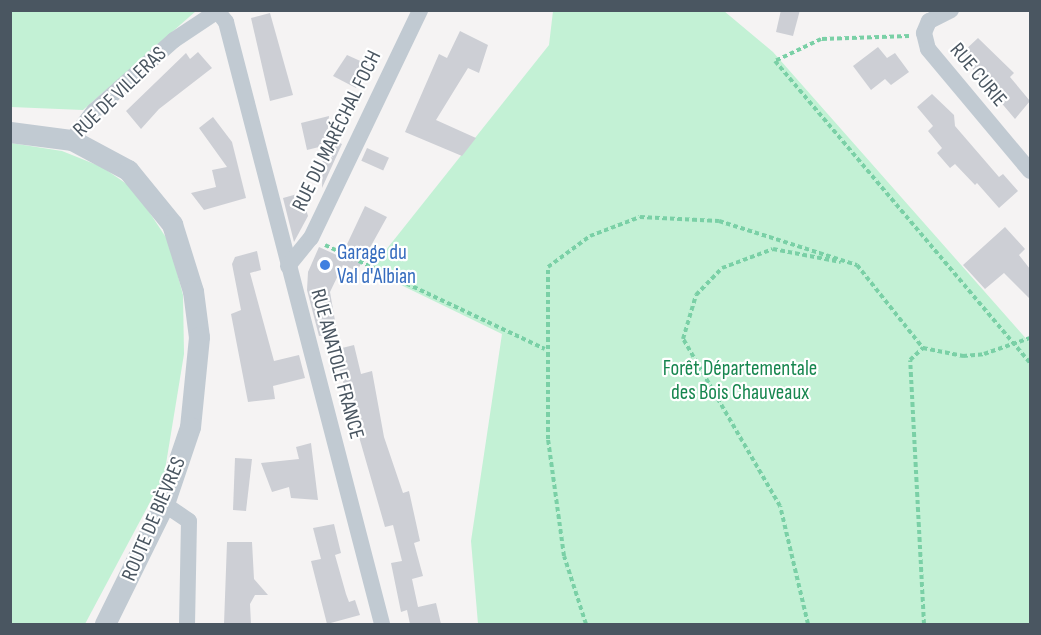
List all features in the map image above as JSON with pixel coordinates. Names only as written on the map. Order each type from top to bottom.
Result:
[{"type":"street","name":"RUE DU MARÉCHAL FOCH","points":[[288,266],[310,238],[420,10]]},
{"type":"street","name":"RUE CURIE","points":[[951,10],[929,21],[924,33],[939,65],[1030,171]]},
{"type":"street","name":"RUE DE VILLERAS","points":[[10,132],[72,140],[94,111],[174,40],[219,11]]},
{"type":"street","name":"RUE ANATOLE FRANCE","points":[[219,11],[226,22],[382,624]]},
{"type":"street","name":"ROUTE DE BIÈVRES","points":[[72,140],[128,170],[156,199],[172,224],[190,280],[199,336],[198,384],[182,458],[164,504],[105,624]]},
{"type":"street","points":[[164,504],[189,521],[187,624]]},
{"type":"path","points":[[924,33],[899,39],[822,39],[775,61],[1030,363]]},
{"type":"path","points":[[586,624],[564,556],[548,439],[545,349],[548,267],[590,236],[640,217],[719,221],[857,265],[923,348],[963,356],[1015,346],[1030,338]]},
{"type":"path","points":[[310,238],[545,349]]},
{"type":"path","points":[[808,624],[780,506],[683,339],[696,295],[722,268],[773,249],[857,265]]},
{"type":"path","points":[[923,348],[910,360],[909,372],[924,624]]},
{"type":"green space","points":[[11,11],[196,11],[83,110],[11,107]]},
{"type":"green space","name":"Forêt Départementale des Bois Chauveaux","points":[[553,11],[724,11],[773,52],[1030,343],[1030,624],[478,624],[471,541],[502,334],[370,270],[549,45]]},
{"type":"green space","points":[[11,143],[62,151],[102,167],[134,189],[169,242],[183,295],[184,354],[164,476],[85,624],[11,624]]},
{"type":"building","points":[[781,10],[800,10],[793,36],[776,32]]},
{"type":"building","points":[[270,13],[293,95],[270,101],[251,18]]},
{"type":"building","points":[[460,31],[488,45],[479,73],[468,68],[436,120],[476,138],[462,156],[405,132],[439,54],[447,58]]},
{"type":"building","points":[[978,38],[1014,73],[1010,77],[1030,101],[1015,119],[966,61],[963,52]]},
{"type":"building","points":[[878,47],[887,58],[895,53],[909,72],[891,85],[885,79],[871,90],[853,66]]},
{"type":"building","points":[[198,52],[212,68],[159,109],[141,129],[126,111],[186,53],[190,59]]},
{"type":"building","points":[[347,55],[367,64],[356,88],[333,76]]},
{"type":"building","points":[[932,94],[954,115],[955,126],[999,177],[1003,174],[1018,191],[999,208],[977,183],[975,185],[955,164],[950,168],[937,153],[942,148],[928,131],[933,126],[917,107]]},
{"type":"building","points":[[329,116],[327,138],[342,144],[322,188],[323,146],[307,150],[301,123]]},
{"type":"building","points":[[213,117],[232,142],[246,198],[204,210],[191,193],[216,187],[212,170],[227,167],[199,128]]},
{"type":"building","points":[[367,148],[389,158],[383,171],[361,161]]},
{"type":"building","points":[[301,193],[308,216],[294,242],[283,198]]},
{"type":"building","points":[[365,206],[387,217],[357,271],[343,265],[330,292],[337,332],[319,336],[307,290],[308,272],[319,247],[341,257]]},
{"type":"building","points":[[1005,227],[1025,249],[1019,255],[1030,269],[1030,299],[1004,273],[985,289],[963,265]]},
{"type":"building","points":[[257,251],[261,270],[250,273],[274,361],[299,355],[305,378],[273,386],[275,399],[248,402],[231,314],[241,310],[232,264],[235,257]]},
{"type":"building","points":[[354,345],[361,374],[372,371],[384,437],[403,493],[409,491],[420,541],[414,543],[423,576],[412,579],[418,607],[436,603],[441,624],[410,624],[407,610],[401,612],[391,563],[402,561],[393,525],[385,527],[334,350]]},
{"type":"building","points":[[311,443],[318,500],[291,498],[289,487],[272,492],[261,463],[299,459],[296,447]]},
{"type":"building","points":[[235,458],[252,459],[246,511],[233,510]]},
{"type":"building","points":[[334,524],[341,553],[335,555],[346,594],[349,602],[355,600],[360,615],[327,624],[311,561],[321,559],[313,528]]},
{"type":"building","points":[[227,542],[252,542],[254,579],[268,595],[255,595],[250,604],[251,624],[224,624]]},
{"type":"place","name":"Garage du Val d'Albian","points":[[325,265]]}]
